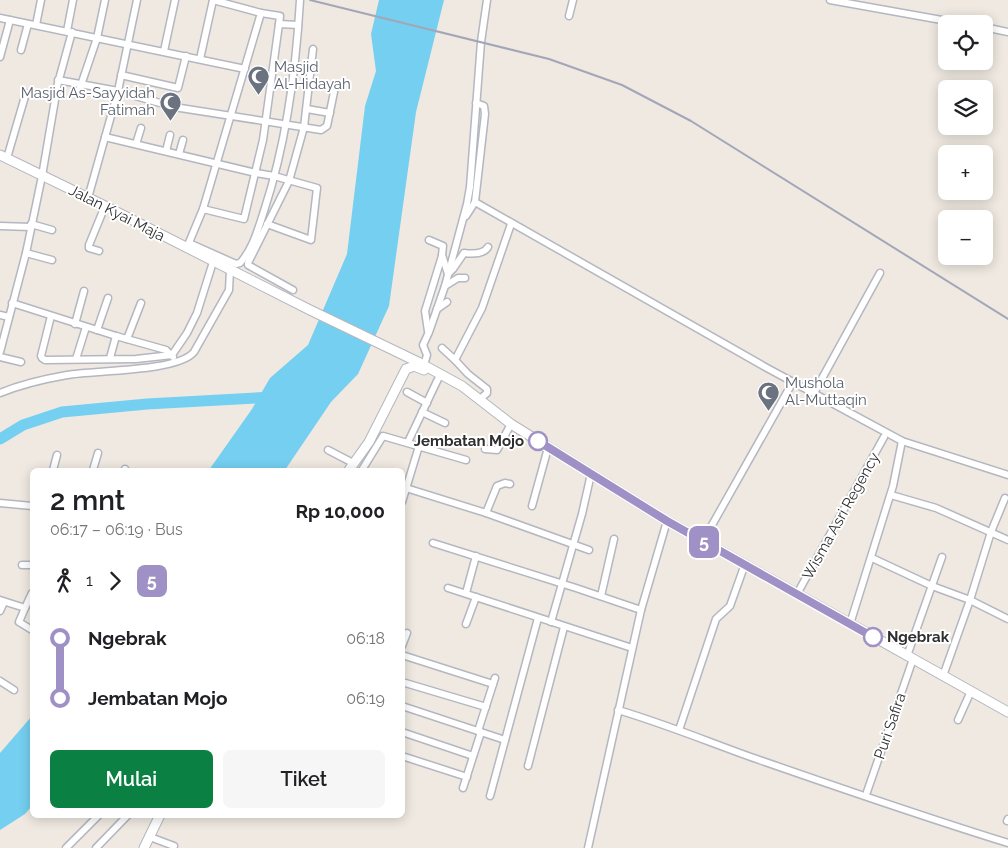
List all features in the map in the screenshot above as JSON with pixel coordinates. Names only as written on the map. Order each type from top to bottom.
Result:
[{"type":"main road","name":"Jalan Kyai Maja","points":[[4,156],[188,246],[213,262],[232,271]]},
{"type":"main road","points":[[232,271],[408,357],[462,386],[511,424],[667,521],[1008,712]]},
{"type":"main road","points":[[351,467],[368,442],[406,369],[414,366],[484,402]]},
{"type":"main road","points":[[144,848],[159,818]]},
{"type":"street","points":[[21,50],[41,0]]},
{"type":"street","points":[[0,352],[26,253],[74,0]]},
{"type":"street","points":[[78,94],[97,38],[105,0]]},
{"type":"street","points":[[88,198],[118,91],[137,0]]},
{"type":"street","points":[[164,51],[175,0]]},
{"type":"street","points":[[200,59],[213,0],[280,16],[266,121],[256,173],[244,219],[202,209]]},
{"type":"street","points":[[261,13],[202,209],[188,246],[232,262],[240,263],[257,233],[274,176],[285,124],[300,0]]},
{"type":"street","points":[[424,366],[428,355],[423,345],[448,274],[464,219],[470,187],[481,42],[487,0]]},
{"type":"street","points":[[569,16],[573,0]]},
{"type":"street","points":[[830,0],[938,19]]},
{"type":"street","points":[[0,18],[245,69]]},
{"type":"street","points":[[0,57],[10,20]]},
{"type":"street","points":[[279,24],[298,25]]},
{"type":"street","points":[[993,29],[1008,32]]},
{"type":"street","points":[[293,290],[248,264],[289,181],[304,127],[313,49]]},
{"type":"street","points":[[121,75],[178,88],[186,56]]},
{"type":"street","points":[[58,80],[118,91],[174,107],[229,117],[325,129],[330,113],[333,87],[310,84]]},
{"type":"street","points":[[4,156],[26,93]]},
{"type":"street","points":[[464,219],[474,202],[485,114],[484,106],[476,102]]},
{"type":"street","points":[[307,109],[330,113]]},
{"type":"street","points":[[136,144],[141,128]]},
{"type":"street","points":[[166,151],[170,135]]},
{"type":"street","points":[[105,137],[274,176],[314,186],[317,189],[311,240],[267,224]]},
{"type":"street","points":[[179,154],[183,140]]},
{"type":"street","points":[[474,202],[902,441],[1008,476]]},
{"type":"street","points":[[99,251],[89,248],[89,245],[105,206]]},
{"type":"street","points":[[455,360],[482,308],[511,224]]},
{"type":"street","points":[[0,226],[31,226],[52,230]]},
{"type":"street","points":[[429,240],[442,245],[443,248],[425,312],[429,332]]},
{"type":"street","points":[[448,274],[464,253],[472,254],[485,251],[488,247]]},
{"type":"street","points":[[26,253],[52,260]]},
{"type":"street","points":[[442,255],[448,274]]},
{"type":"street","points":[[51,316],[42,358],[46,360],[136,359],[172,355],[187,333],[197,313],[213,262]]},
{"type":"street","points":[[0,394],[31,382],[68,374],[150,367],[188,358],[194,352],[229,290],[232,271]]},
{"type":"street","points":[[814,393],[880,273]]},
{"type":"street","points":[[444,286],[458,278],[465,278]]},
{"type":"street","points":[[75,324],[84,291]]},
{"type":"street","points":[[97,330],[108,298]]},
{"type":"street","points":[[436,310],[447,302]]},
{"type":"street","points":[[12,303],[75,324],[160,348],[169,352],[177,362]]},
{"type":"street","points":[[126,339],[140,303]]},
{"type":"street","points":[[0,314],[9,317]]},
{"type":"street","points":[[76,359],[86,327]]},
{"type":"street","points":[[110,358],[116,336]]},
{"type":"street","points":[[442,348],[468,374],[487,389],[484,402]]},
{"type":"street","points":[[0,356],[20,362]]},
{"type":"street","points":[[408,442],[438,378]]},
{"type":"street","points":[[703,541],[790,387]]},
{"type":"street","points":[[407,392],[427,403]]},
{"type":"street","points":[[422,412],[445,423]]},
{"type":"street","points":[[485,450],[497,450],[511,424]]},
{"type":"street","points":[[363,468],[383,436],[466,460]]},
{"type":"street","name":"Wisma Asri Regency","points":[[797,594],[884,437]]},
{"type":"street","points":[[850,624],[891,495],[902,441]]},
{"type":"street","points":[[419,446],[405,491],[486,513],[590,550]]},
{"type":"street","points":[[532,506],[548,448]]},
{"type":"street","points":[[328,450],[351,467]]},
{"type":"street","points":[[94,468],[98,453]]},
{"type":"street","points":[[53,468],[56,455]]},
{"type":"street","points":[[550,622],[563,583],[591,474]]},
{"type":"street","points":[[486,513],[497,486],[505,483],[510,484]]},
{"type":"street","points":[[891,495],[936,508],[1008,540]]},
{"type":"street","points":[[944,676],[991,532],[1005,498]]},
{"type":"street","points":[[0,503],[30,506]]},
{"type":"street","points":[[588,848],[641,610],[667,521]]},
{"type":"street","points":[[601,596],[614,539]]},
{"type":"street","points":[[432,543],[563,583],[641,610]]},
{"type":"street","points":[[466,593],[476,556]]},
{"type":"street","name":"Puri Safira","points":[[868,792],[942,557]]},
{"type":"street","points":[[872,558],[1008,618]]},
{"type":"street","points":[[679,730],[716,619],[730,606],[745,564]]},
{"type":"street","points":[[22,565],[30,565]]},
{"type":"street","points":[[448,588],[632,648]]},
{"type":"street","points":[[30,597],[19,622],[30,629]]},
{"type":"street","points":[[466,624],[476,597]]},
{"type":"street","points":[[0,610],[2,601],[25,608]]},
{"type":"street","points":[[490,796],[538,618]]},
{"type":"street","points":[[528,766],[564,627]]},
{"type":"street","points":[[405,638],[407,633]]},
{"type":"street","points":[[405,656],[494,681],[474,756],[463,788]]},
{"type":"street","points":[[0,681],[14,690]]},
{"type":"street","points":[[405,683],[486,707]]},
{"type":"street","points":[[958,720],[971,691]]},
{"type":"street","points":[[405,707],[505,740]]},
{"type":"street","points":[[618,710],[932,820],[1008,844]]},
{"type":"street","points":[[405,733],[474,756]]},
{"type":"street","points":[[405,757],[467,777]]},
{"type":"street","points":[[66,848],[96,818]]},
{"type":"street","points":[[96,848],[125,818]]},
{"type":"street","points":[[150,837],[174,846]]},
{"type":"water","points":[[379,0],[444,0],[416,112],[389,306],[358,374],[331,402],[286,468],[210,468],[252,409],[270,378],[308,345],[347,254],[365,106],[376,71],[371,34]]},
{"type":"water","points":[[30,718],[30,808],[25,814],[0,830],[0,753]]},
{"type":"waterway","points":[[0,439],[23,425],[62,412],[147,404],[274,397]]},
{"type":"railway","points":[[310,0],[549,59],[622,85],[691,121],[1008,319]]},
{"type":"bus line","name":"5","points":[[538,441],[667,521],[873,637]]},
{"type":"place","name":"Masjid Al-Hidayah","points":[[258,95]]},
{"type":"place","name":"Masjid As-Sayyidah Fatimah","points":[[171,121]]},
{"type":"place","name":"Mushola Al-Muttaqin","points":[[769,411]]},
{"type":"place","name":"Jembatan Mojo","points":[[538,441]]},
{"type":"place","name":"Ngebrak","points":[[873,637]]}]
